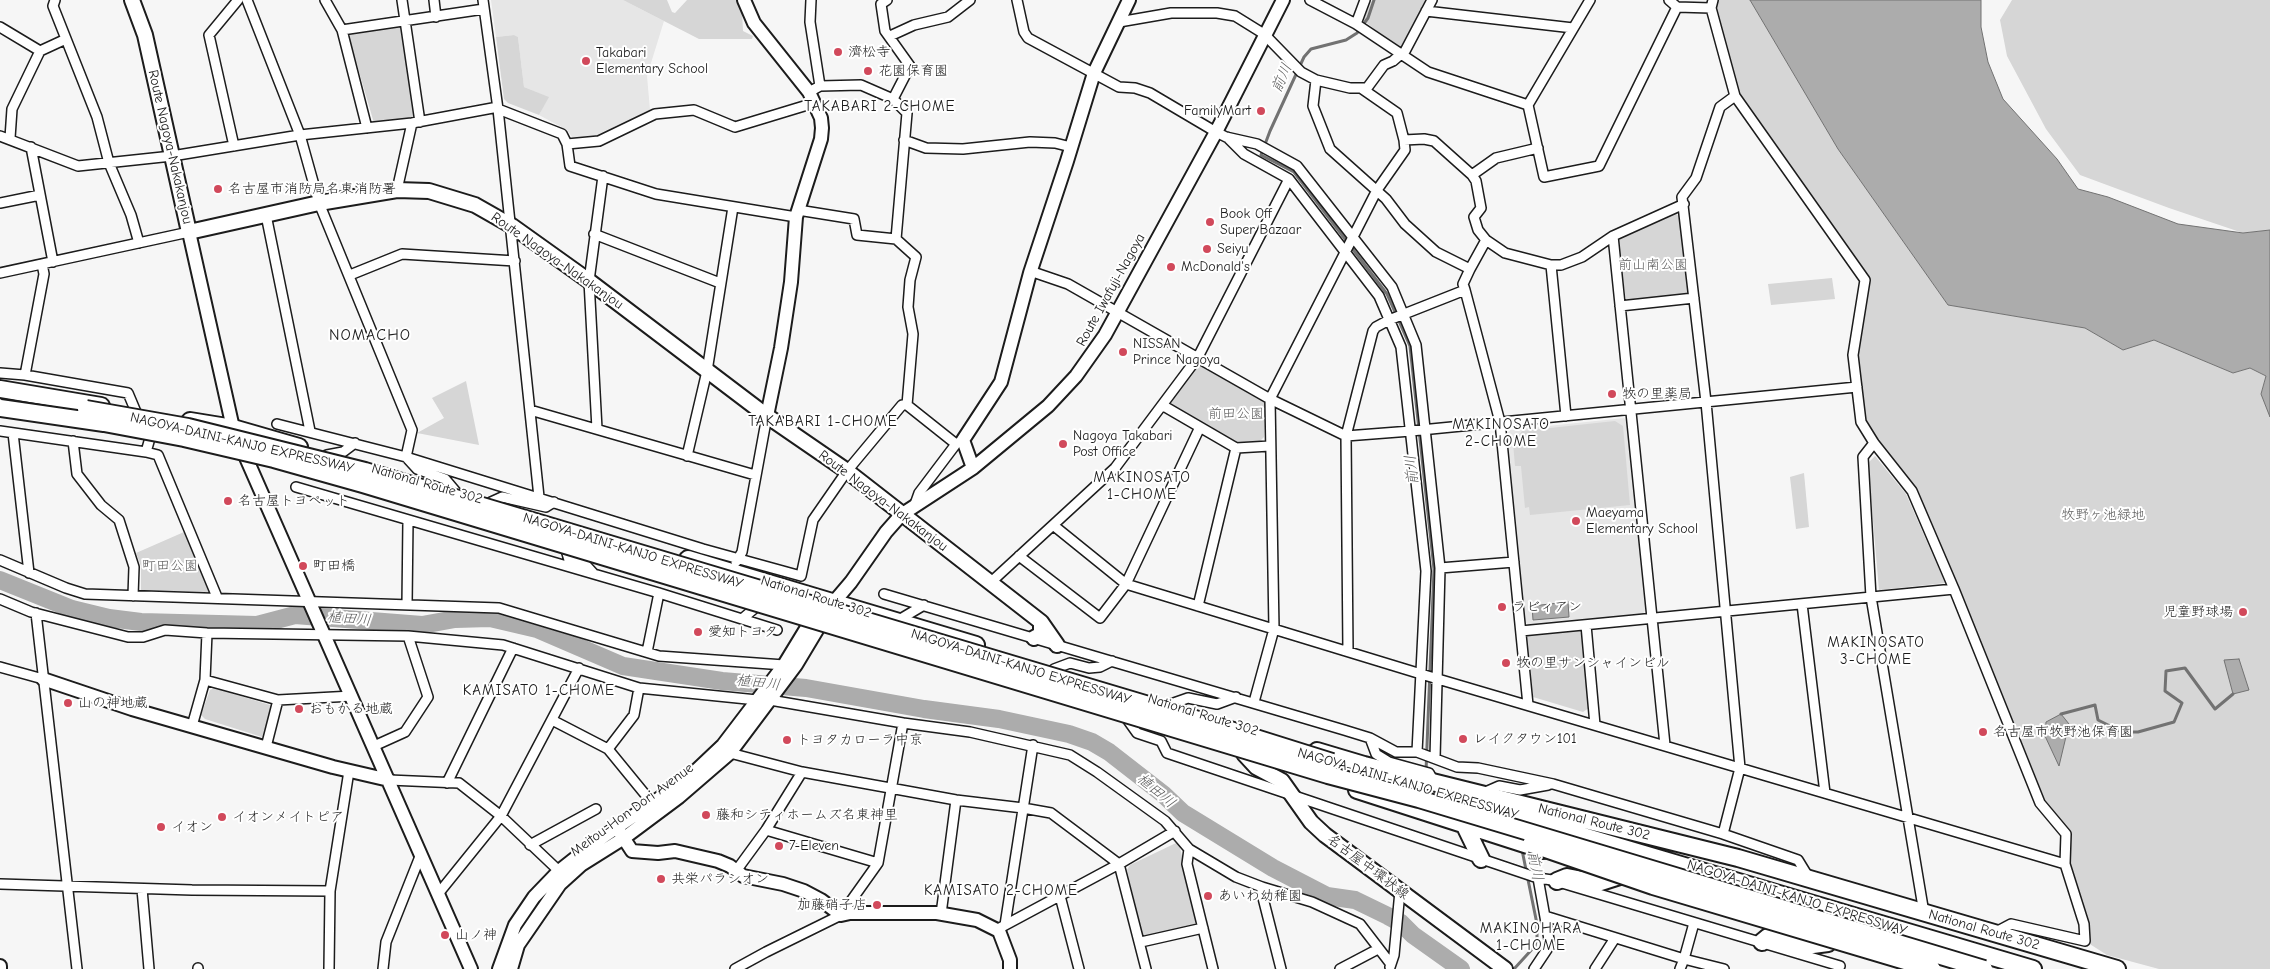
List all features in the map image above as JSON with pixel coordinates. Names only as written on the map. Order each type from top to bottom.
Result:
[{"type":"highway","name":"National Route 302","points":[[0,388],[233,428],[491,502],[735,565],[834,602],[1168,705],[1391,767],[1480,794],[1738,858],[2116,969]]},
{"type":"highway","name":"NAGOYA-DAINI-KANJO EXPRESSWAY","points":[[0,397],[107,412],[188,427],[365,471],[1192,718],[1330,769],[1419,799],[1984,969]]},
{"type":"highway","name":"NAGOYA-DAINI-KANJO EXPRESSWAY","points":[[0,408],[104,423],[184,438],[292,464],[1330,769],[2028,968]]},
{"type":"highway","name":"National Route 302","points":[[0,414],[74,423],[148,445],[246,457],[566,550],[1244,754],[1623,875],[1903,969]]},
{"type":"highway","points":[[1330,769],[1653,886],[1932,969]]},
{"type":"highway","points":[[1330,769],[1665,845],[2083,969]]},
{"type":"highway","points":[[1464,824],[1481,859]]},
{"type":"highway","points":[[1557,881],[1567,877],[1598,883],[1623,875]]},
{"type":"highway","points":[[1762,942],[1768,937],[1775,937],[1805,946],[1828,943]]},
{"type":"main road","name":"Route Nagoya-Nakakanjou","points":[[132,0],[145,34],[189,232],[320,203],[397,190],[429,191],[454,197],[474,205],[512,226],[589,281],[767,416],[847,471],[901,515],[1041,622],[1057,645]]},
{"type":"main road","points":[[1034,638],[1041,634],[1041,622]]},
{"type":"main road","name":"名古屋中環状線","points":[[1244,754],[1256,767],[1282,781],[1311,822],[1399,898],[1504,969]]},
{"type":"street","points":[[55,0],[53,6],[97,117],[109,163],[132,215],[139,243]]},
{"type":"street","points":[[234,146],[209,35],[238,0]]},
{"type":"street","points":[[247,0],[300,135],[320,203],[412,430],[406,457]]},
{"type":"street","points":[[325,0],[342,30],[367,128]]},
{"type":"street","points":[[397,190],[416,123],[402,0]]},
{"type":"street","points":[[434,0],[436,16]]},
{"type":"street","points":[[744,0],[754,23],[814,94]]},
{"type":"street","points":[[735,565],[742,552],[755,475],[781,348],[790,291],[797,214],[821,139],[821,118],[814,94],[810,22],[811,0]]},
{"type":"street","points":[[887,0],[881,4],[885,31],[910,66],[893,99]]},
{"type":"street","points":[[890,36],[914,26],[948,17],[970,0]]},
{"type":"street","points":[[1017,0],[1024,32],[1028,38],[1120,87],[1150,92],[1221,134],[1244,154],[1289,179],[1379,296],[1402,347],[1426,571],[1418,753]]},
{"type":"street","points":[[914,507],[919,493],[960,442],[1001,382],[1030,271],[1072,147],[1094,73],[1129,0]]},
{"type":"street","name":"Route Iwafuji-Nagoya","points":[[834,602],[851,582],[886,532],[901,515],[973,468],[1048,406],[1076,376],[1105,335],[1117,311],[1221,134],[1264,34],[1283,0]]},
{"type":"street","points":[[1310,0],[1357,25],[1428,72],[1528,104]]},
{"type":"street","points":[[1357,25],[1365,0]]},
{"type":"street","points":[[1119,22],[1171,14],[1218,13],[1235,16],[1264,34],[1301,72],[1316,80],[1350,88],[1367,88],[1384,65],[1402,54],[1432,0]]},
{"type":"street","points":[[1590,0],[1528,104],[1544,177],[1599,166],[1677,7]]},
{"type":"street","points":[[1669,0],[1677,7],[1712,4],[1736,96],[1865,280],[1853,355],[1861,422],[1874,443],[1912,490],[2040,803],[2066,834],[2065,864],[2084,924],[2084,941],[2012,924],[1994,933]]},
{"type":"street","points":[[342,30],[405,22],[483,4],[512,226],[539,497]]},
{"type":"street","points":[[1426,11],[1573,28]]},
{"type":"street","points":[[0,28],[40,51]]},
{"type":"street","points":[[10,138],[12,109],[40,51],[66,39]]},
{"type":"street","points":[[1316,80],[1313,106],[1330,149],[1377,190],[1404,224],[1436,252],[1470,269]]},
{"type":"street","points":[[567,144],[599,141],[654,114],[694,110],[735,128],[814,94],[861,85],[893,99],[906,113],[896,239]]},
{"type":"street","points":[[1254,702],[1274,629],[1270,399],[1377,190],[1405,150],[1397,113],[1361,88]]},
{"type":"street","points":[[1723,834],[1740,768],[1706,402],[1682,197],[1696,178],[1720,108],[1736,96]]},
{"type":"street","points":[[0,136],[10,138],[78,166],[172,156],[300,135],[416,123],[498,108],[562,134],[567,144],[570,166],[656,194],[733,207],[854,219],[857,235],[896,239],[916,258],[910,280],[908,307],[913,334],[908,405]]},
{"type":"street","points":[[1221,134],[1257,144],[1297,166],[1392,287],[1416,345],[1440,568],[1432,757]]},
{"type":"street","points":[[1404,140],[1424,139],[1434,141],[1472,175],[1476,181],[1481,208],[1474,216],[1478,230],[1486,240],[1505,253],[1551,265],[1561,265],[1582,257],[1613,236],[1684,204]]},
{"type":"street","points":[[904,140],[926,148],[963,149],[1030,142],[1055,143],[1072,147]]},
{"type":"street","points":[[31,147],[53,262]]},
{"type":"street","points":[[1472,175],[1496,158],[1538,148]]},
{"type":"street","points":[[597,429],[589,281],[603,176]]},
{"type":"street","points":[[990,583],[1115,468],[1198,357],[1289,179]]},
{"type":"street","points":[[0,203],[40,195]]},
{"type":"street","points":[[687,456],[707,371],[733,207]]},
{"type":"street","points":[[266,216],[310,431]]},
{"type":"street","points":[[0,273],[189,232],[233,428],[471,969]]},
{"type":"street","points":[[594,234],[720,283]]},
{"type":"street","points":[[1613,236],[1665,746]]},
{"type":"street","points":[[1486,240],[1463,284],[1500,422],[1528,705]]},
{"type":"street","points":[[350,275],[402,254],[515,262]]},
{"type":"street","points":[[0,388],[21,375],[44,274],[42,264]]},
{"type":"street","points":[[1551,265],[1566,416]]},
{"type":"street","points":[[1030,271],[1068,284],[1270,399],[1346,436],[1857,387]]},
{"type":"street","points":[[1348,651],[1346,436],[1373,331],[1376,327],[1390,320],[1465,290]]},
{"type":"street","points":[[1620,306],[1694,298]]},
{"type":"street","points":[[0,373],[128,393],[136,412]]},
{"type":"street","points":[[277,424],[406,457],[539,497],[735,565],[801,576],[813,520],[847,471],[902,405],[908,405],[960,442],[973,468]]},
{"type":"street","points":[[1162,405],[1236,448],[1270,446]]},
{"type":"street","points":[[530,410],[755,475]]},
{"type":"street","points":[[1019,556],[1100,618],[1126,584],[1200,427]]},
{"type":"street","points":[[0,431],[73,441],[148,445],[158,455],[217,597]]},
{"type":"street","points":[[13,433],[30,573]]},
{"type":"street","points":[[73,441],[77,474],[101,505],[119,520],[134,567],[133,596]]},
{"type":"street","points":[[327,455],[343,452],[355,443]]},
{"type":"street","points":[[1874,443],[1863,457],[1871,597],[1924,912]]},
{"type":"street","points":[[1198,606],[1236,448]]},
{"type":"street","points":[[406,457],[417,469],[445,479],[456,492]]},
{"type":"street","points":[[296,487],[659,593],[777,630]]},
{"type":"street","points":[[491,502],[502,497],[546,507],[554,502]]},
{"type":"street","points":[[407,605],[408,520]]},
{"type":"street","points":[[1053,525],[1126,584],[1422,674],[2065,864]]},
{"type":"street","points":[[566,550],[569,560],[584,563],[594,574]]},
{"type":"street","points":[[0,560],[85,594],[499,608],[659,656],[790,664]]},
{"type":"street","points":[[1440,568],[1514,562]]},
{"type":"street","points":[[1521,631],[1954,589]]},
{"type":"street","points":[[647,652],[659,593]]},
{"type":"street","points":[[884,594],[1254,702],[1370,738],[1396,752],[1418,753],[1456,767],[1478,768],[1553,784],[1723,834],[1798,860],[1809,879]]},
{"type":"street","points":[[0,599],[36,613],[128,637],[143,637],[165,630],[207,633],[323,631],[408,636],[503,645],[639,688],[763,700],[970,732],[1033,745],[1070,755],[1097,772],[1165,821],[1175,830],[1189,849],[1236,876],[1262,887],[1312,902],[1360,924],[1378,949],[1391,962]]},
{"type":"street","name":"Meitou-Hon Dori Avenue","points":[[511,969],[518,945],[560,884],[653,804],[686,780],[723,745],[763,700],[790,664],[814,626],[834,602]]},
{"type":"street","points":[[1802,604],[1825,793]]},
{"type":"street","points":[[896,621],[924,605]]},
{"type":"street","points":[[742,619],[755,608]]},
{"type":"street","points":[[36,613],[77,969]]},
{"type":"street","points":[[1586,625],[1595,725]]},
{"type":"street","points":[[192,726],[206,680],[207,633]]},
{"type":"street","points":[[374,746],[405,732],[428,697],[408,636]]},
{"type":"street","points":[[448,783],[513,648]]},
{"type":"street","points":[[1054,669],[1070,663],[1089,668],[1100,667],[1112,661]]},
{"type":"street","points":[[0,667],[43,679],[132,709],[349,771],[389,780],[459,783],[501,816],[559,871]]},
{"type":"street","points":[[438,894],[501,816],[579,668]]},
{"type":"street","points":[[206,680],[278,700],[352,696]]},
{"type":"street","points":[[608,749],[634,716],[639,688]]},
{"type":"street","points":[[1168,705],[1188,698],[1217,704],[1236,697]]},
{"type":"street","points":[[266,748],[278,700]]},
{"type":"street","name":"Meitou-Hon Dori Avenue","points":[[499,969],[516,925],[534,897],[559,871],[597,841],[620,833],[680,797],[730,753],[763,700]]},
{"type":"street","points":[[1127,719],[1137,732],[1161,741],[1167,753],[1538,878],[1557,881],[1840,966]]},
{"type":"street","points":[[552,720],[608,749],[653,804]]},
{"type":"street","points":[[841,915],[878,863],[903,723]]},
{"type":"street","points":[[1370,738],[1376,754],[1391,767]]},
{"type":"street","points":[[1010,969],[1010,960],[999,931],[1033,745]]},
{"type":"street","points":[[730,753],[802,772],[956,800],[1023,808],[1051,814],[1119,864],[1146,969]]},
{"type":"street","points":[[329,969],[330,891],[349,771]]},
{"type":"street","points":[[736,871],[766,830],[802,772]]},
{"type":"street","points":[[1480,794],[1500,786],[1520,790],[1553,784]]},
{"type":"street","points":[[941,914],[956,800]]},
{"type":"street","points":[[1311,822],[1320,804]]},
{"type":"street","points":[[530,845],[596,809]]},
{"type":"street","points":[[766,830],[878,863]]},
{"type":"street","points":[[735,969],[841,915],[850,913],[941,914],[977,920],[1001,927],[1119,864],[1175,830]]},
{"type":"street","points":[[620,833],[632,851],[675,851],[718,861],[743,876],[783,884],[804,891],[821,900],[841,915]]},
{"type":"street","points":[[1189,849],[1187,864],[1213,969]]},
{"type":"street","points":[[383,969],[386,942],[421,854]]},
{"type":"street","points":[[1534,969],[1550,945],[1538,878]]},
{"type":"street","points":[[0,884],[142,889],[330,891]]},
{"type":"street","points":[[1262,887],[1281,969]]},
{"type":"street","points":[[142,889],[149,969]]},
{"type":"street","points":[[1060,896],[1078,969]]},
{"type":"street","points":[[1391,962],[1399,898]]},
{"type":"street","points":[[1545,916],[1684,959],[1724,969]]},
{"type":"street","points":[[1680,969],[1694,923]]},
{"type":"street","points":[[1140,942],[1202,928]]},
{"type":"street","points":[[1595,969],[1615,938]]},
{"type":"street","points":[[1340,969],[1378,949]]},
{"type":"shaded area","name":"Takabari Elementary School","points":[[491,0],[623,0],[664,21],[647,76],[650,110],[601,135],[575,141],[567,130],[539,115],[548,97],[524,87],[518,37],[514,35],[496,37]]},
{"type":"shaded area","points":[[1750,0],[1981,0],[1981,27],[1988,62],[2003,99],[2057,159],[2078,189],[2108,197],[2178,224],[2243,233],[2270,230],[2270,417],[2261,394],[2266,376],[2250,368],[2233,373],[2154,340],[2123,350],[2085,328],[1948,305],[1838,149]]},
{"type":"shaded area","name":"Maeyama Elementary School","points":[[1624,418],[1628,422],[1646,609],[1642,615],[1529,625],[1524,621],[1507,434],[1510,430]]},
{"type":"shaded area","points":[[1568,602],[1569,617],[1533,620],[1532,606]]},
{"type":"shaded area","points":[[2239,659],[2249,690],[2233,694],[2224,660]]},
{"type":"shaded area","points":[[2061,714],[2069,724],[2059,766],[2045,736],[2046,722]]},
{"type":"green space","points":[[623,0],[667,0],[672,12],[675,13],[687,0],[737,0],[742,12],[743,31],[753,36],[752,39],[699,39]]},
{"type":"green space","points":[[1372,0],[1427,0],[1400,49],[1363,20]]},
{"type":"green space","name":"牧野ヶ池緑地","points":[[1713,0],[1750,0],[1838,149],[1948,305],[2085,328],[2123,350],[2154,340],[2233,373],[2250,368],[2266,376],[2261,394],[2270,405],[2270,969],[2159,969],[2107,955],[2085,941],[2065,864],[2066,834],[2040,803],[1912,491],[1861,422],[1853,355],[1865,279],[1735,96]]},
{"type":"green space","points":[[2012,0],[2270,0],[2270,230],[2243,233],[2080,175],[2046,129],[2007,56],[2000,20]]},
{"type":"green space","points":[[400,26],[416,118],[374,123],[348,34]]},
{"type":"green space","points":[[514,35],[518,37],[524,87],[549,97],[539,115],[508,103],[504,99],[496,37]]},
{"type":"green space","name":"前山南公園","points":[[1674,212],[1680,217],[1688,295],[1626,300],[1617,238]]},
{"type":"green space","points":[[1832,278],[1835,299],[1771,305],[1768,284]]},
{"type":"green space","name":"前田公園","points":[[1199,363],[1266,400],[1264,437],[1259,442],[1236,444],[1166,405]]},
{"type":"green space","points":[[466,381],[479,445],[417,433],[444,418],[432,398]]},
{"type":"green space","points":[[1615,421],[1623,426],[1630,505],[1530,515],[1529,507],[1525,508],[1521,466],[1515,466],[1513,443],[1522,431]]},
{"type":"green space","points":[[1875,456],[1906,494],[1945,583],[1879,590],[1868,463]]},
{"type":"green space","points":[[1804,473],[1809,527],[1796,529],[1790,477]]},
{"type":"green space","name":"町田公園","points":[[184,532],[209,592],[141,591],[141,566],[136,553]]},
{"type":"green space","points":[[1577,630],[1582,634],[1589,708],[1583,712],[1533,697],[1526,634]]},
{"type":"green space","points":[[214,688],[270,705],[272,711],[266,734],[262,737],[205,719],[201,715],[210,690]]},
{"type":"green space","points":[[1176,843],[1179,844],[1198,919],[1192,928],[1148,938],[1142,935],[1127,870],[1130,865]]},
{"type":"waterway","name":"前川","points":[[1374,0],[1368,18],[1357,33],[1346,40],[1311,49],[1304,57],[1261,155],[1294,172],[1387,294],[1410,346],[1434,569],[1426,771]]},
{"type":"waterway","name":"植田川","points":[[0,580],[72,609],[109,618],[141,622],[257,625],[295,615],[422,625],[455,619],[490,618],[537,629],[623,666],[722,681],[806,688],[924,709],[999,719],[1069,734],[1092,742],[1109,752],[1163,794],[1183,813],[1273,868],[1327,896],[1355,900],[1388,916],[1401,923],[1413,935],[1461,969]]},
{"type":"waterway","points":[[2061,714],[2095,705],[2098,720],[2122,732],[2138,732],[2174,722],[2182,703],[2165,691],[2166,671],[2185,668],[2215,709],[2233,694]]},
{"type":"waterway","name":"前川","points":[[1514,969],[1535,946],[1537,937],[1537,924],[1522,850]]},
{"type":"place","name":"濟松寺","points":[[838,52]]},
{"type":"place","name":"Takabari Elementary School","points":[[586,61]]},
{"type":"place","name":"花園保育園","points":[[868,71]]},
{"type":"place","name":"FamilyMart","points":[[1261,111]]},
{"type":"place","name":"名古屋市消防局名東消防署","points":[[218,189]]},
{"type":"place","name":"Book Off Super Bazaar","points":[[1210,222]]},
{"type":"place","name":"Seiyu","points":[[1207,249]]},
{"type":"place","name":"McDonald's","points":[[1171,267]]},
{"type":"place","name":"NISSAN Prince Nagoya","points":[[1123,352]]},
{"type":"place","name":"牧の里薬局","points":[[1612,394]]},
{"type":"place","name":"Nagoya Takabari Post Office","points":[[1063,444]]},
{"type":"place","name":"名古屋トヨペット","points":[[228,501]]},
{"type":"place","name":"Maeyama Elementary School","points":[[1576,521]]},
{"type":"place","name":"町田橋","points":[[303,566]]},
{"type":"place","name":"ラビィアン","points":[[1502,607]]},
{"type":"place","name":"児童野球場","points":[[2243,612]]},
{"type":"place","name":"愛知トヨタ","points":[[698,632]]},
{"type":"place","name":"牧の里サンシャインビル","points":[[1506,663]]},
{"type":"place","name":"山の神地蔵","points":[[68,703]]},
{"type":"place","name":"おもかる地蔵","points":[[299,709]]},
{"type":"place","name":"名古屋市牧野池保育園","points":[[1983,732]]},
{"type":"place","name":"レイクタウン101","points":[[1463,739]]},
{"type":"place","name":"トヨタカローラ中京","points":[[787,740]]},
{"type":"place","name":"藤和シティホームズ名東神里","points":[[706,815]]},
{"type":"place","name":"イオンメイトピア","points":[[222,817]]},
{"type":"place","name":"イオン","points":[[161,827]]},
{"type":"place","name":"7-Eleven","points":[[779,846]]},
{"type":"place","name":"共栄パラシオン","points":[[661,879]]},
{"type":"place","name":"あいわ幼稚園","points":[[1208,896]]},
{"type":"place","name":"加藤硝子店","points":[[877,905]]},
{"type":"place","name":"山ノ神","points":[[445,935]]},
{"type":"district","name":"TAKABARI 2-CHOME","points":[[880,107]]},
{"type":"district","name":"NOMACHO","points":[[370,335]]},
{"type":"district","name":"TAKABARI 1-CHOME","points":[[823,422]]},
{"type":"district","name":"MAKINOSATO 2-CHOME","points":[[1501,434]]},
{"type":"district","name":"MAKINOSATO 1-CHOME","points":[[1142,486]]},
{"type":"district","name":"MAKINOSATO 3-CHOME","points":[[1876,652]]},
{"type":"district","name":"KAMISATO 1-CHOME","points":[[539,691]]},
{"type":"district","name":"KAMISATO 2-CHOME","points":[[1001,891]]},
{"type":"district","name":"MAKINOHARA 1-CHOME","points":[[1531,938]]}]
